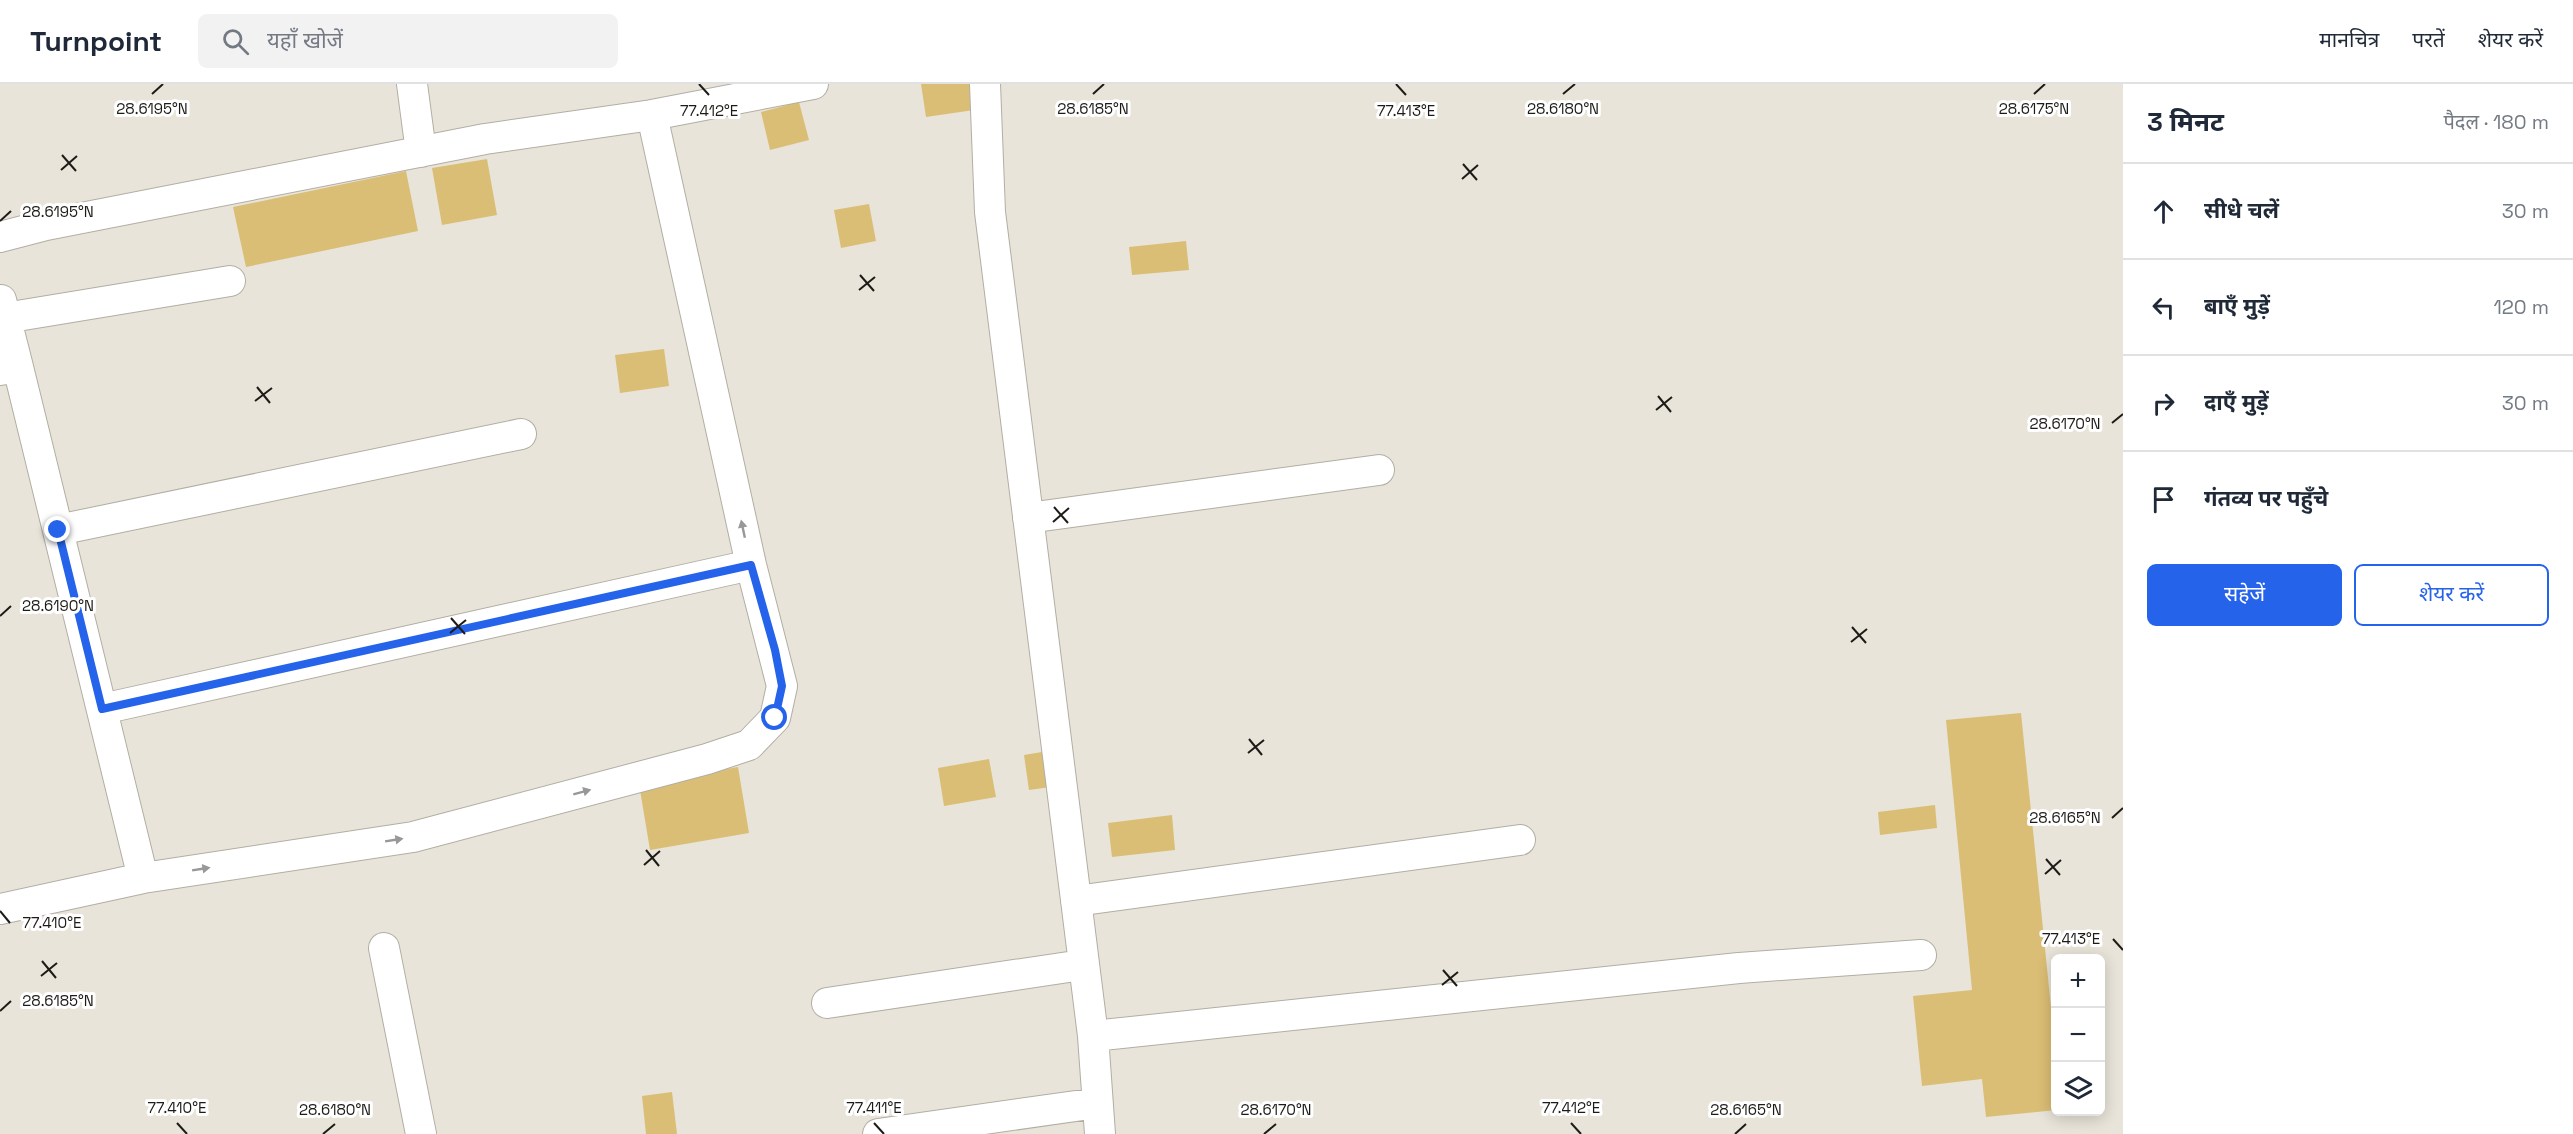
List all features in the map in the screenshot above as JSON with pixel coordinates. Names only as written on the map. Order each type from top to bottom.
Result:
[{"type":"street","points":[[412,84],[421,152]]},
{"type":"street","points":[[0,237],[46,225],[485,139],[652,115],[813,84]]},
{"type":"street","points":[[985,84],[990,212],[1076,901],[1082,965],[1093,1036],[1100,1134]]},
{"type":"street","points":[[0,909],[143,878],[413,837],[707,759],[749,745],[775,718],[782,686],[775,650],[751,565],[652,115]]},
{"type":"street","points":[[143,878],[58,530],[9,368],[3,308],[230,281]]},
{"type":"street","points":[[58,530],[521,434]]},
{"type":"street","points":[[1028,518],[1379,470]]},
{"type":"street","points":[[102,709],[751,565]]},
{"type":"street","points":[[1076,901],[1520,840]]},
{"type":"street","points":[[384,948],[421,1134]]},
{"type":"street","points":[[1093,1036],[1739,968],[1921,955]]},
{"type":"street","points":[[827,1003],[1082,965]]},
{"type":"street","points":[[878,1134],[1097,1103]]},
{"type":"building","points":[[921,84],[970,84],[974,110],[926,117]]},
{"type":"building","points":[[799,102],[809,140],[770,150],[761,112]]},
{"type":"building","points":[[487,159],[497,215],[442,225],[432,168]]},
{"type":"building","points":[[406,171],[418,231],[246,267],[233,207]]},
{"type":"building","points":[[869,204],[876,241],[841,248],[834,210]]},
{"type":"building","points":[[1186,241],[1189,270],[1132,275],[1129,247]]},
{"type":"building","points":[[664,349],[669,386],[620,393],[615,355]]},
{"type":"building","points":[[2021,713],[2051,1007],[2051,1110],[1986,1117],[1982,1079],[1922,1086],[1913,996],[1972,990],[1946,720]]},
{"type":"building","points":[[1054,750],[1058,786],[1029,790],[1024,755]]},
{"type":"building","points":[[989,759],[996,797],[944,806],[938,768]]},
{"type":"building","points":[[738,767],[749,833],[650,850],[639,784]]},
{"type":"building","points":[[1935,805],[1937,828],[1880,835],[1878,812]]},
{"type":"building","points":[[1172,815],[1175,850],[1112,857],[1108,823]]},
{"type":"building","points":[[672,1092],[677,1134],[646,1134],[642,1096]]},
{"type":"route","points":[[58,530],[102,709],[751,565],[775,650],[782,686],[775,718]]}]
